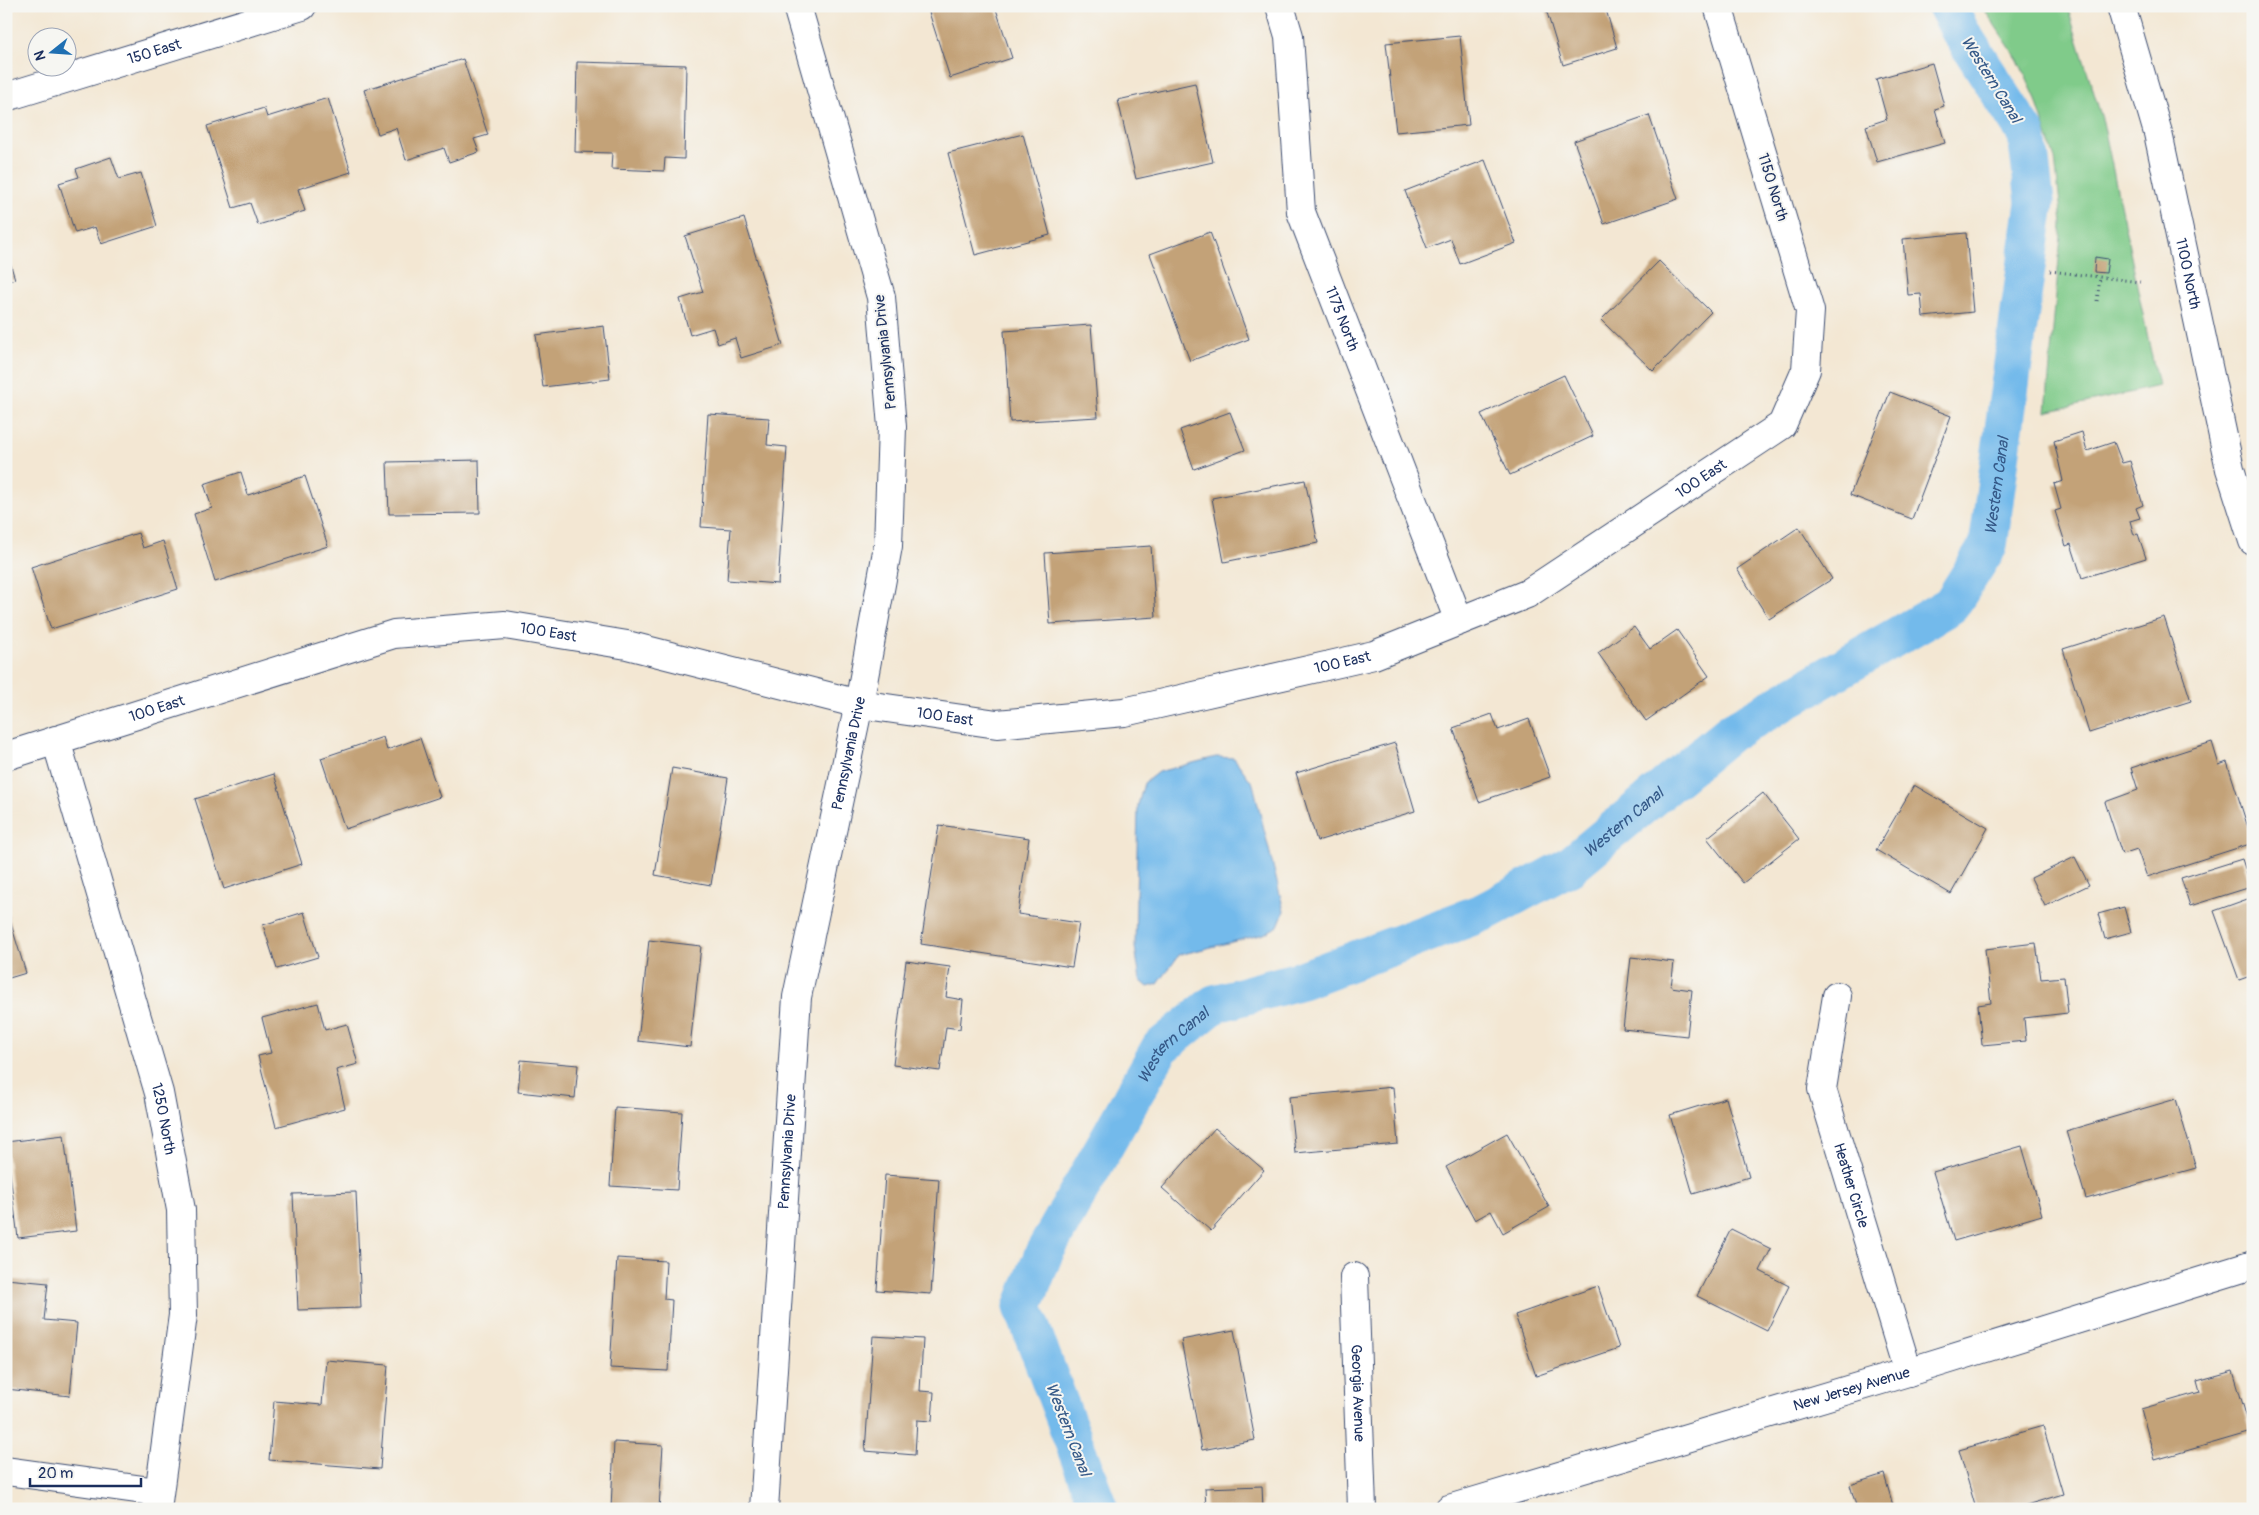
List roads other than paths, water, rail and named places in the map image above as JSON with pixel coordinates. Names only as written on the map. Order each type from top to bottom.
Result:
[{"type":"street","name":"150 East","points":[[6,97],[302,6]]},
{"type":"street","name":"Pennsylvania Drive","points":[[764,1509],[797,997],[860,704],[888,546],[892,427],[881,298],[797,6]]},
{"type":"street","name":"1175 North","points":[[1280,6],[1289,36],[1301,212],[1459,621]]},
{"type":"street","name":"1150 North","points":[[1718,6],[1810,310],[1806,370]]},
{"type":"street","name":"1100 North","points":[[2121,6],[2158,133],[2230,469],[2253,542]]},
{"type":"street","name":"100 East","points":[[6,756],[394,634],[505,626],[627,645],[860,704],[997,724],[1124,712],[1374,655],[1527,594],[1782,425],[1806,370]]},
{"type":"street","name":"1250 North","points":[[56,740],[159,1092],[181,1210],[184,1315],[158,1500]]},
{"type":"street","name":"Heather Circle","points":[[1838,996],[1822,1089],[1908,1372]]},
{"type":"street","name":"New Jersey Avenue","points":[[1449,1509],[1908,1372],[2253,1265]]},
{"type":"street","name":"Georgia Avenue","points":[[1354,1277],[1362,1509]]},
{"type":"street","points":[[6,1471],[158,1500]]},
{"type":"water","points":[[1216,757],[1234,758],[1253,784],[1284,911],[1278,926],[1264,934],[1179,955],[1158,984],[1148,987],[1140,980],[1135,947],[1138,805],[1144,783],[1158,772]]},
{"type":"waterway","name":"Western Canal","points":[[1099,1509],[1023,1307],[1044,1253],[1160,1048],[1214,1004],[1302,980],[1484,912],[1570,866],[1731,732],[1951,605],[1988,546],[2035,202],[2027,135],[1960,31],[1947,6]]}]
